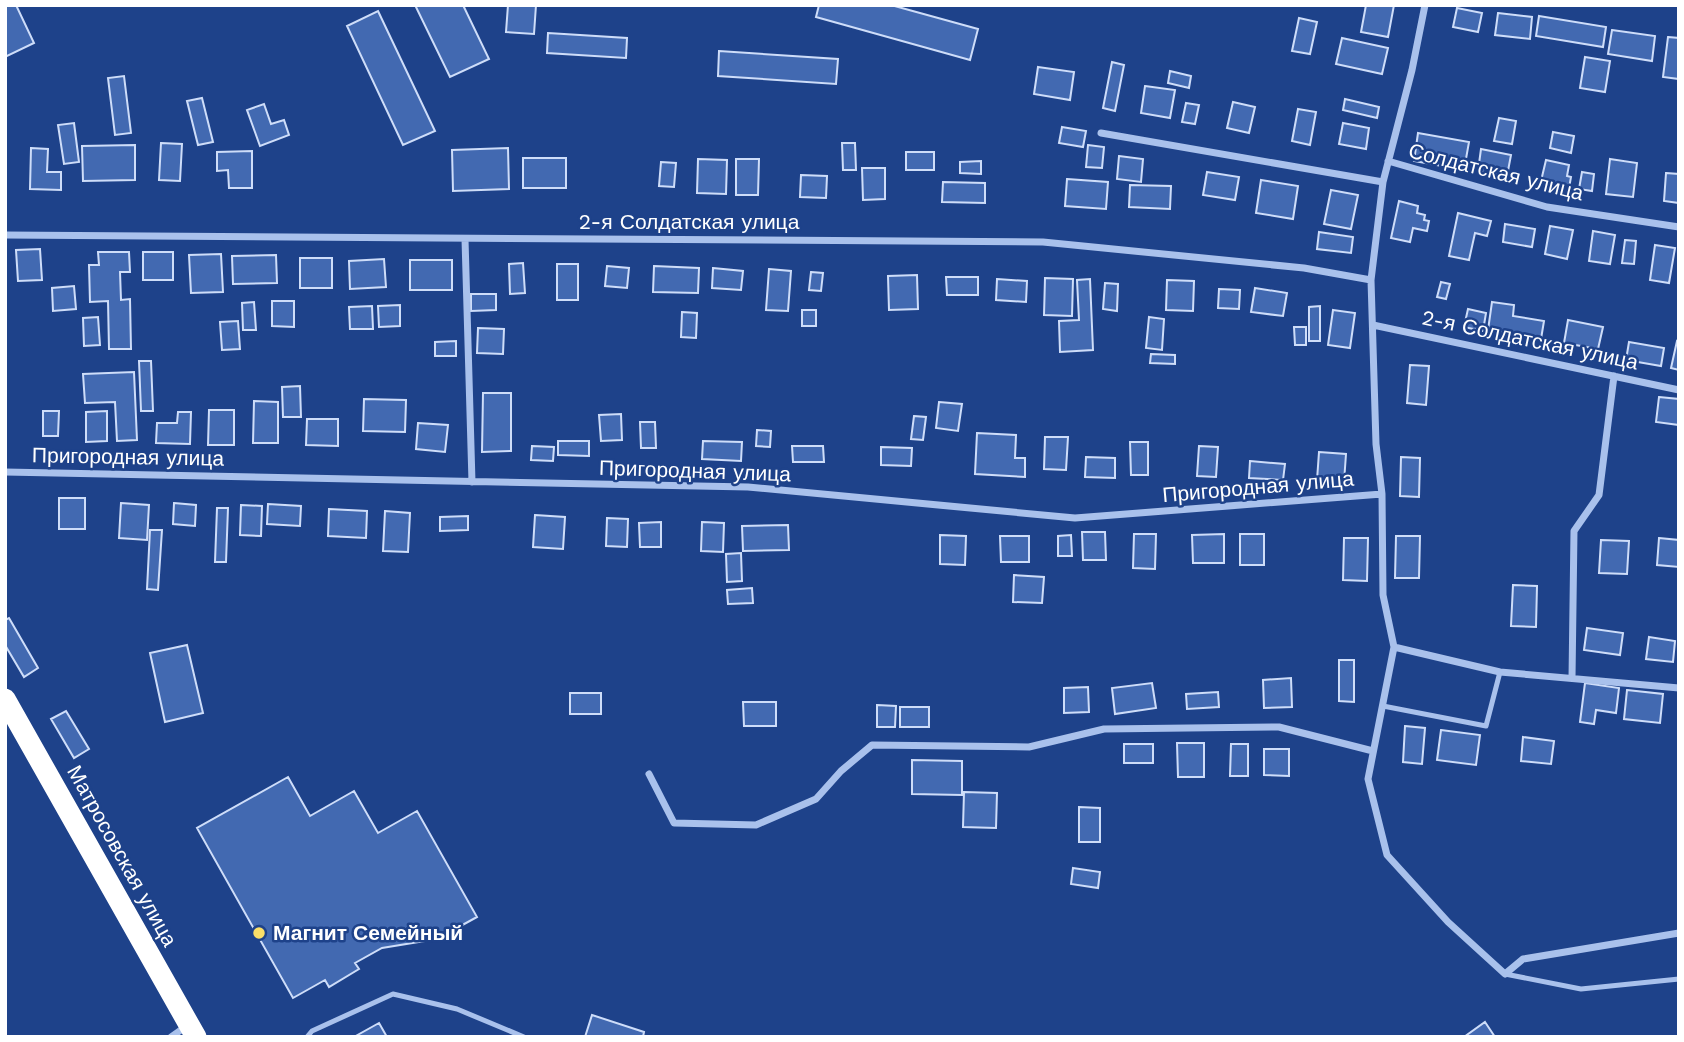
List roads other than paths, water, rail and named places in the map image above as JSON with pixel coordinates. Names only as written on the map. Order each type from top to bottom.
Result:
[{"type":"highway","name":"Матросовская улица","points":[[5,699],[192,1031]]},
{"type":"street","points":[[1425,5],[1412,70],[1383,182],[1371,280],[1376,443],[1382,495],[1383,595],[1394,647],[1368,779],[1387,855],[1448,922],[1505,974],[1523,959],[1679,933]]},
{"type":"street","name":"Солдатская улица","points":[[1101,133],[1383,182]]},
{"type":"street","name":"Солдатская улица","points":[[1388,162],[1547,207],[1679,227]]},
{"type":"street","name":"2-я Солдатская улица","points":[[5,235],[1043,242],[1304,268],[1371,280]]},
{"type":"street","points":[[465,239],[472,482]]},
{"type":"street","name":"2-я Солдатская улица","points":[[1373,325],[1679,390]]},
{"type":"street","points":[[1572,678],[1574,531],[1599,495],[1614,376]]},
{"type":"street","name":"Пригородная улица","points":[[5,472],[748,487],[1075,518],[1382,495]]},
{"type":"street","points":[[1394,647],[1500,672],[1679,688]]},
{"type":"street","points":[[649,774],[674,823],[756,825],[817,799],[841,771],[872,745],[1029,747],[1104,729],[1279,727],[1373,751]]},
{"type":"street","points":[[170,1037],[192,1031]]},
{"type":"lane","points":[[1382,706],[1486,726],[1500,672]]},
{"type":"lane","points":[[1505,974],[1581,989],[1679,979]]},
{"type":"lane","points":[[307,1037],[312,1031],[393,994],[457,1009],[524,1037]]},
{"type":"place","name":"Магнит Семейный","points":[[259,933]]}]
